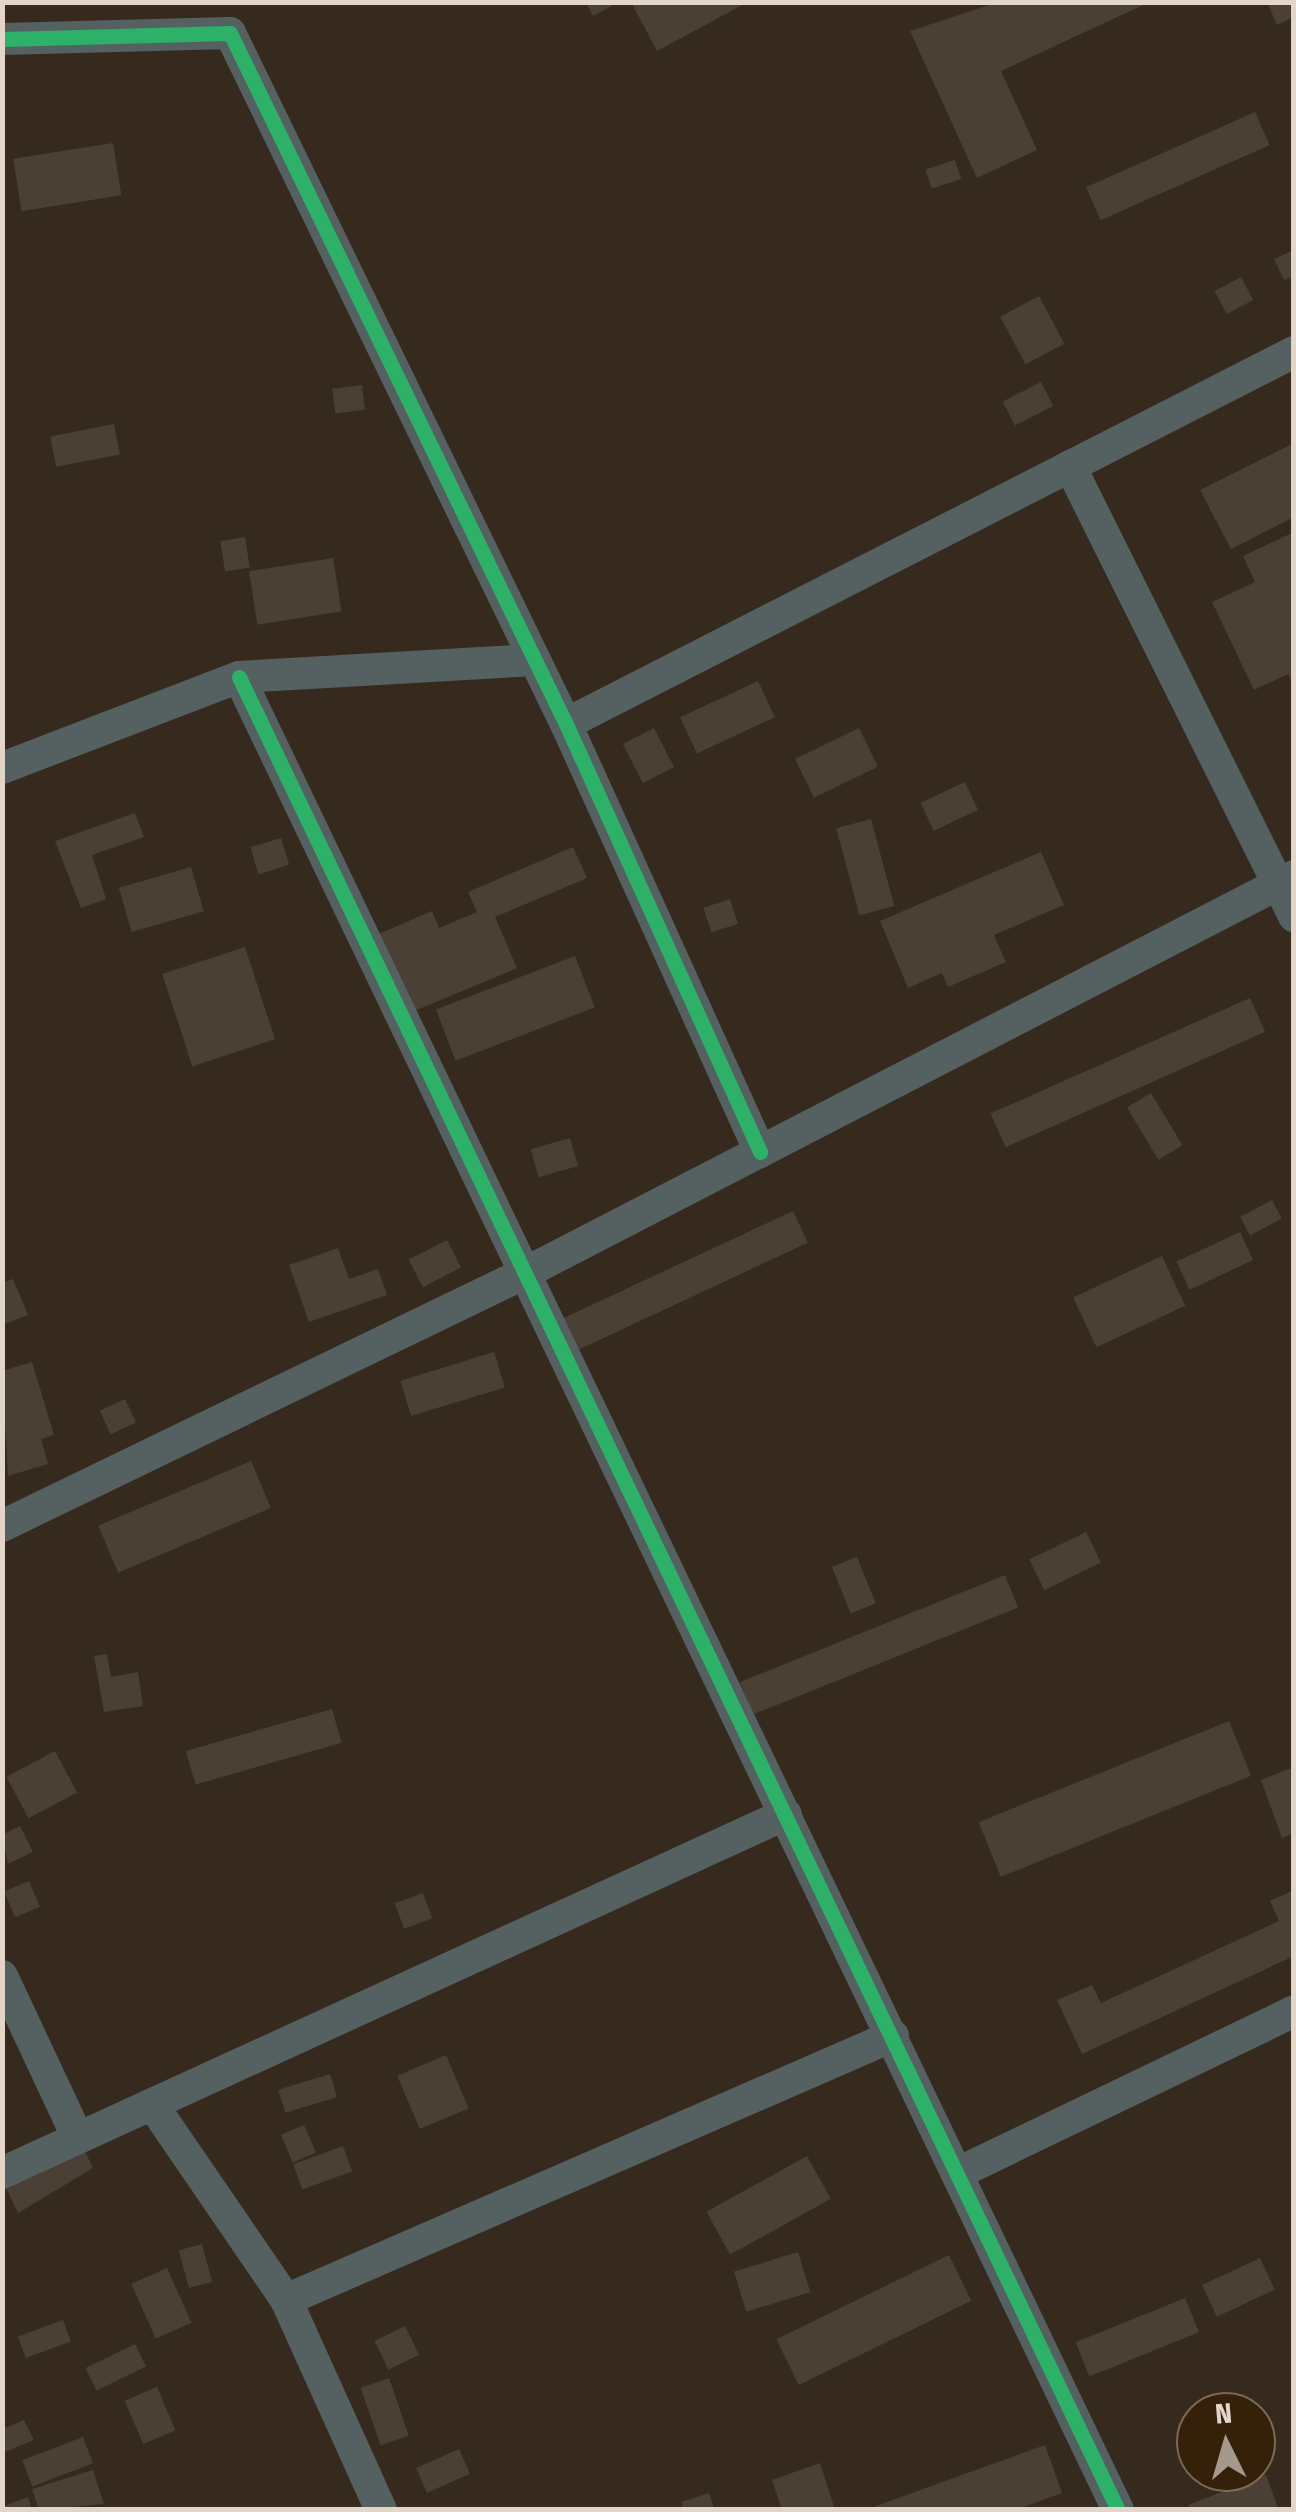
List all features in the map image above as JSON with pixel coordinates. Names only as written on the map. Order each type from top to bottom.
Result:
[{"type":"street","points":[[2,39],[230,33],[566,724],[760,1152]]},
{"type":"street","points":[[566,724],[1294,352]]},
{"type":"street","points":[[1070,466],[1286,880],[1294,916]]},
{"type":"street","points":[[2,768],[238,677],[535,660]]},
{"type":"street","points":[[238,677],[1118,2510]]},
{"type":"street","points":[[2,1526],[526,1272],[1286,880]]},
{"type":"street","points":[[2,2172],[786,1814]]},
{"type":"street","points":[[2,1976],[78,2138]]},
{"type":"street","points":[[958,2173],[1294,2011]]},
{"type":"street","points":[[286,2300],[892,2036]]},
{"type":"street","points":[[152,2104],[286,2300],[382,2510]]},
{"type":"building","points":[[586,2],[619,2],[593,16]]},
{"type":"building","points":[[631,2],[748,2],[657,51]]},
{"type":"building","points":[[998,2],[1150,2],[1001,71],[1037,150],[977,178],[910,31]]},
{"type":"building","points":[[1267,2],[1294,2],[1294,17],[1277,25]]},
{"type":"building","points":[[1255,112],[1270,145],[1101,220],[1086,187]]},
{"type":"building","points":[[113,143],[121,195],[22,211],[13,159]]},
{"type":"building","points":[[955,160],[961,179],[932,189],[926,170]]},
{"type":"building","points":[[1294,250],[1294,276],[1284,280],[1274,259]]},
{"type":"building","points":[[1241,277],[1253,300],[1227,314],[1215,291]]},
{"type":"building","points":[[1039,296],[1064,344],[1026,364],[1000,317]]},
{"type":"building","points":[[1041,382],[1053,406],[1015,426],[1003,402]]},
{"type":"building","points":[[362,385],[365,410],[335,413],[332,389]]},
{"type":"building","points":[[114,424],[120,454],[56,467],[50,436]]},
{"type":"building","points":[[1294,443],[1292,518],[1231,549],[1200,490]]},
{"type":"building","points":[[1294,532],[1294,685],[1288,674],[1254,690],[1212,602],[1255,582],[1243,556]]},
{"type":"building","points":[[245,537],[250,568],[225,572],[220,541]]},
{"type":"building","points":[[333,558],[341,611],[257,625],[249,571]]},
{"type":"building","points":[[758,681],[775,717],[697,754],[680,717]]},
{"type":"building","points":[[654,728],[674,767],[643,783],[623,744]]},
{"type":"building","points":[[859,728],[878,767],[814,798],[795,759]]},
{"type":"building","points":[[965,782],[978,810],[934,831],[921,803]]},
{"type":"building","points":[[135,813],[144,837],[92,855],[106,899],[81,908],[55,841]]},
{"type":"building","points":[[871,819],[894,906],[860,915],[836,828]]},
{"type":"building","points":[[281,838],[289,865],[259,874],[250,847]]},
{"type":"building","points":[[573,847],[587,878],[495,917],[517,968],[407,1014],[374,936],[432,911],[439,928],[477,912],[468,892]]},
{"type":"building","points":[[1041,852],[1064,905],[994,935],[1006,962],[948,987],[942,973],[908,988],[880,921]]},
{"type":"building","points":[[191,867],[204,911],[132,932],[119,888]]},
{"type":"building","points":[[730,899],[738,924],[711,932],[703,908]]},
{"type":"building","points":[[245,947],[275,1039],[192,1066],[162,974]]},
{"type":"building","points":[[575,956],[595,1007],[456,1061],[436,1009]]},
{"type":"building","points":[[1250,998],[1265,1032],[1006,1147],[991,1114]]},
{"type":"building","points":[[1151,1093],[1182,1145],[1158,1160],[1127,1107]]},
{"type":"building","points":[[570,1138],[578,1166],[539,1177],[531,1149]]},
{"type":"building","points":[[1272,1200],[1282,1219],[1250,1235],[1240,1217]]},
{"type":"building","points":[[793,1211],[808,1243],[578,1350],[564,1318]]},
{"type":"building","points":[[1240,1232],[1253,1260],[1190,1290],[1177,1262]]},
{"type":"building","points":[[447,1240],[461,1268],[423,1287],[409,1260]]},
{"type":"building","points":[[338,1248],[349,1279],[378,1269],[387,1295],[309,1322],[289,1265]]},
{"type":"building","points":[[1162,1256],[1185,1306],[1096,1347],[1073,1297]]},
{"type":"building","points":[[13,1279],[28,1315],[2,1325],[2,1283]]},
{"type":"building","points":[[494,1352],[505,1387],[411,1416],[400,1381]]},
{"type":"building","points":[[32,1362],[54,1435],[41,1439],[48,1464],[8,1476],[2,1371]]},
{"type":"building","points":[[125,1399],[136,1423],[111,1434],[100,1411]]},
{"type":"building","points":[[251,1461],[271,1508],[118,1573],[98,1526]]},
{"type":"building","points":[[1086,1532],[1101,1563],[1044,1590],[1029,1560]]},
{"type":"building","points":[[857,1557],[876,1603],[851,1613],[832,1567]]},
{"type":"building","points":[[1005,1575],[1018,1607],[753,1715],[740,1682]]},
{"type":"building","points":[[107,1654],[111,1677],[138,1672],[143,1706],[104,1712],[94,1656]]},
{"type":"building","points":[[332,1709],[342,1743],[196,1785],[186,1751]]},
{"type":"building","points":[[1229,1721],[1251,1776],[1001,1877],[979,1822]]},
{"type":"building","points":[[55,1751],[77,1792],[29,1818],[6,1777]]},
{"type":"building","points":[[1294,1767],[1294,1833],[1282,1838],[1261,1780]]},
{"type":"building","points":[[20,1826],[33,1852],[8,1864],[2,1835]]},
{"type":"building","points":[[29,1881],[40,1907],[15,1917],[4,1892]]},
{"type":"building","points":[[1294,1890],[1294,1956],[1082,2054],[1057,2000],[1092,1985],[1101,2003],[1279,1921],[1270,1901]]},
{"type":"building","points":[[423,1893],[432,1918],[404,1929],[395,1903]]},
{"type":"building","points":[[446,2055],[469,2108],[420,2129],[397,2076]]},
{"type":"building","points":[[330,2074],[337,2097],[285,2113],[278,2090]]},
{"type":"building","points":[[304,2125],[316,2153],[293,2162],[281,2135]]},
{"type":"building","points":[[343,2146],[352,2171],[302,2189],[293,2164]]},
{"type":"building","points":[[83,2147],[93,2168],[18,2213],[4,2184]]},
{"type":"building","points":[[807,2156],[831,2199],[730,2255],[706,2212]]},
{"type":"building","points":[[202,2244],[212,2282],[189,2288],[179,2250]]},
{"type":"building","points":[[798,2252],[810,2292],[746,2312],[734,2272]]},
{"type":"building","points":[[949,2255],[971,2301],[799,2385],[776,2339]]},
{"type":"building","points":[[1260,2258],[1275,2290],[1217,2317],[1202,2285]]},
{"type":"building","points":[[167,2268],[191,2323],[156,2339],[131,2284]]},
{"type":"building","points":[[1185,2298],[1199,2332],[1089,2377],[1076,2342]]},
{"type":"building","points":[[63,2320],[71,2342],[26,2358],[18,2336]]},
{"type":"building","points":[[405,2326],[419,2355],[388,2370],[374,2341]]},
{"type":"building","points":[[135,2344],[146,2366],[97,2391],[86,2368]]},
{"type":"building","points":[[389,2378],[409,2436],[380,2445],[361,2388]]},
{"type":"building","points":[[157,2387],[175,2430],[143,2444],[125,2401]]},
{"type":"building","points":[[24,2420],[34,2440],[2,2453],[2,2429]]},
{"type":"building","points":[[83,2437],[93,2463],[32,2486],[22,2460]]},
{"type":"building","points":[[1045,2445],[1062,2493],[1015,2510],[865,2510]]},
{"type":"building","points":[[459,2449],[470,2474],[427,2493],[416,2468]]},
{"type":"building","points":[[820,2463],[835,2510],[782,2510],[772,2480]]},
{"type":"building","points":[[93,2470],[104,2504],[39,2510],[32,2489]]},
{"type":"building","points":[[1222,2492],[1272,2492],[1279,2510],[1190,2510],[1188,2505]]},
{"type":"building","points":[[709,2493],[715,2510],[684,2510],[681,2502]]},
{"type":"building","points":[[28,2497],[32,2510],[2,2510],[2,2507]]},
{"type":"cycle path","points":[[2,39],[230,33],[566,724],[760,1152]]},
{"type":"cycle path","points":[[239,677],[1118,2510]]}]
